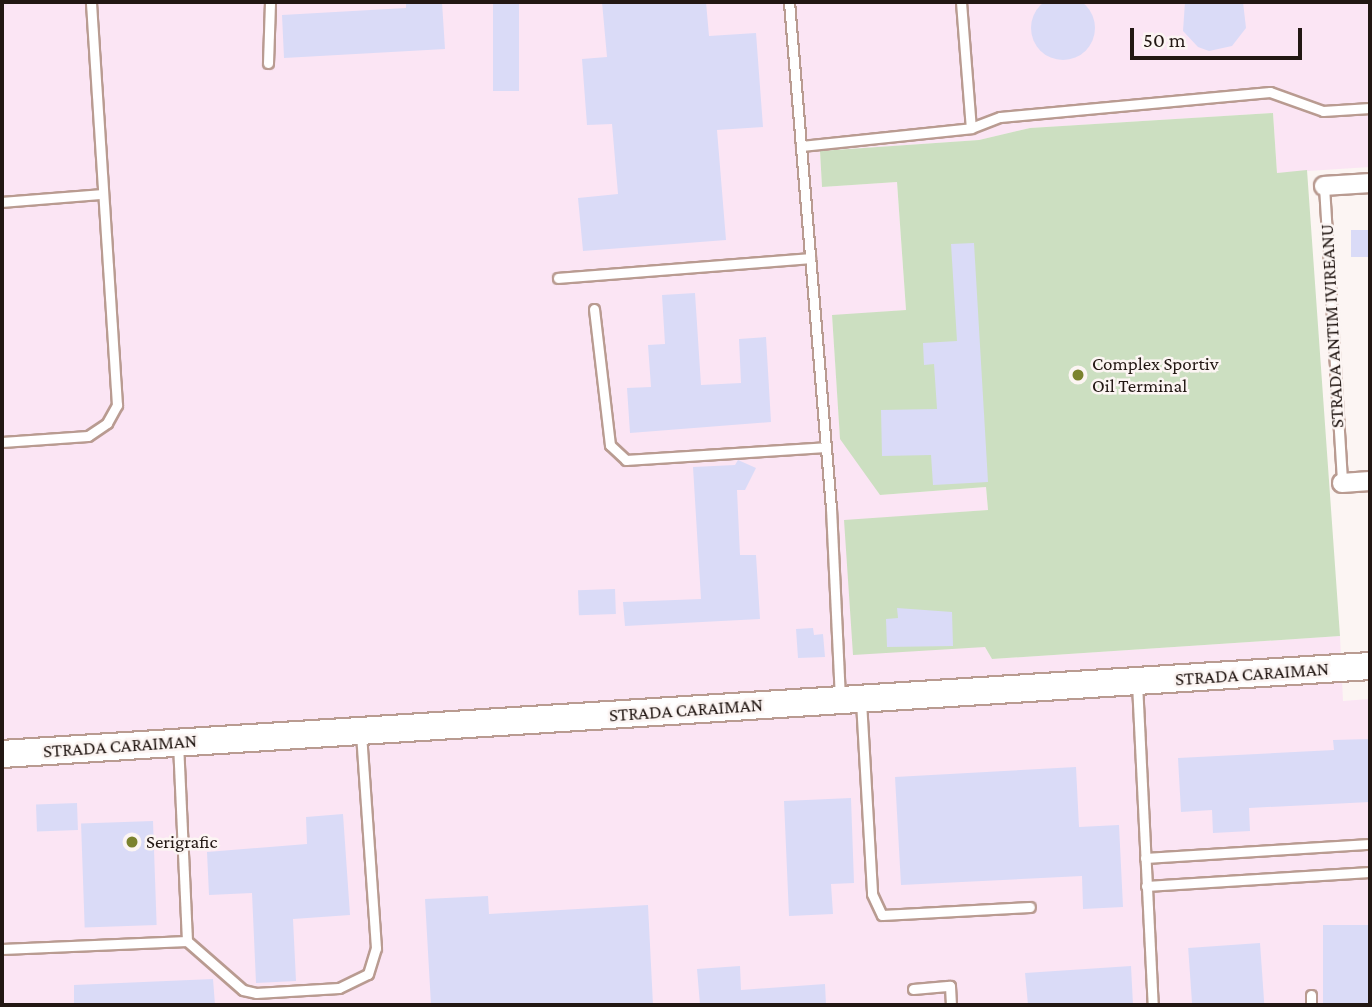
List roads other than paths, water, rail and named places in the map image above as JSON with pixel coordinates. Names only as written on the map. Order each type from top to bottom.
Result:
[{"type":"street","name":"STRADA ANTIM IVIREANU","points":[[1324,186],[1370,183]]},
{"type":"street","name":"STRADA ANTIM IVIREANU","points":[[1342,483],[1370,481]]},
{"type":"street","name":"STRADA CARAIMAN","points":[[2,754],[1370,666]]},
{"type":"lane","points":[[2,442],[88,436],[107,423],[117,405],[91,2]]},
{"type":"lane","points":[[268,63],[270,2]]},
{"type":"lane","points":[[789,2],[825,447],[872,894],[881,915],[1030,907]]},
{"type":"lane","points":[[961,2],[971,128]]},
{"type":"lane","points":[[801,146],[971,128],[1000,117],[1270,92],[1323,111],[1370,108]]},
{"type":"lane","name":"STRADA ANTIM IVIREANU","points":[[1324,186],[1342,483]]},
{"type":"lane","points":[[2,202],[102,194]]},
{"type":"lane","points":[[558,278],[810,258]]},
{"type":"lane","points":[[594,309],[610,446],[626,460],[825,447]]},
{"type":"lane","points":[[1137,681],[1153,1005]]},
{"type":"lane","points":[[2,949],[187,941],[243,990],[256,993],[339,988],[368,974],[376,948],[361,730]]},
{"type":"lane","points":[[178,742],[187,941]]},
{"type":"lane","points":[[1145,858],[1370,844]]},
{"type":"lane","points":[[1146,886],[1370,873]]},
{"type":"lane","points":[[913,989],[950,986],[951,1005]]},
{"type":"place","name":"Complex Sportiv Oil Terminal","points":[[1078,375]]},
{"type":"place","name":"Serigrafic","points":[[132,842]]}]
